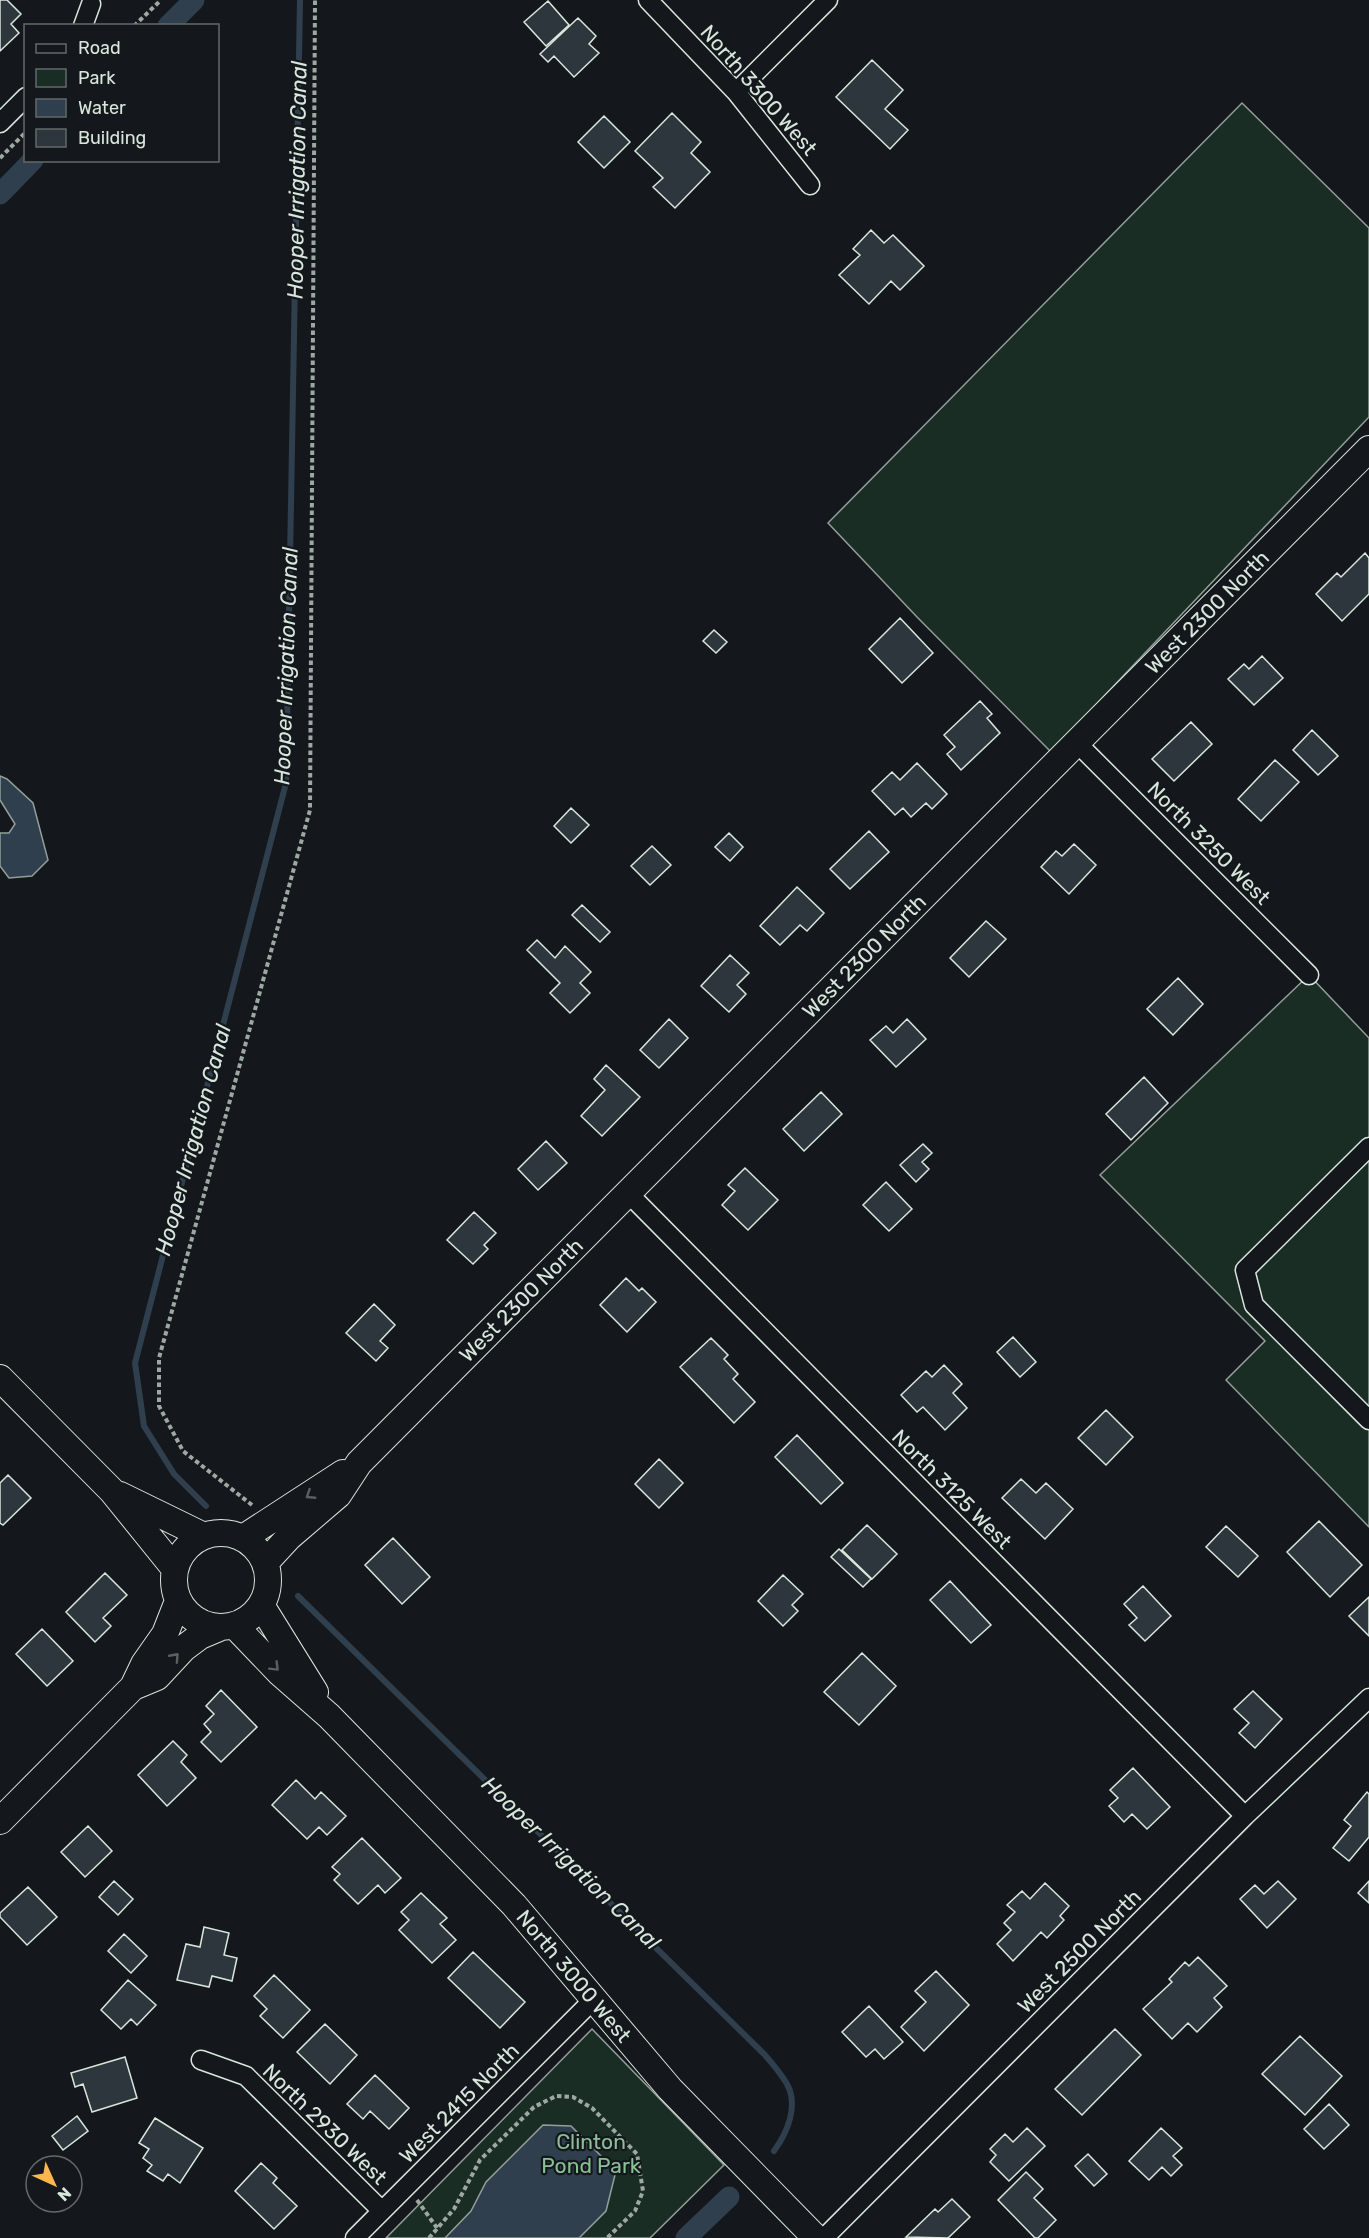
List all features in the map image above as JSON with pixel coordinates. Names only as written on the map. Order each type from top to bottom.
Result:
[{"type":"street","name":"North 3300 West","points":[[648,0],[736,92],[810,185]]},
{"type":"street","points":[[736,92],[828,0]]},
{"type":"street","points":[[84,24],[91,4]]},
{"type":"street","points":[[0,123],[24,99]]},
{"type":"street","name":"West 2300 North","points":[[265,1563],[289,1537],[338,1495],[359,1463],[1369,449]]},
{"type":"street","name":"North 3250 West","points":[[1077,743],[1309,975]]},
{"type":"street","points":[[1369,1147],[1245,1270],[1254,1305],[1369,1420]]},
{"type":"street","name":"North 3125 West","points":[[628,1192],[1245,1816]]},
{"type":"street","points":[[4,1389],[112,1491],[175,1569]]},
{"type":"street","name":"West 2300 North","points":[[243,1538],[359,1463]]},
{"type":"street","points":[[112,1491],[204,1536]]},
{"type":"street","points":[[133,1687],[157,1677],[184,1648],[200,1636],[244,1621],[261,1605],[267,1592],[268,1577],[265,1563],[258,1550],[243,1538],[230,1533],[217,1533],[204,1536],[192,1543],[181,1554],[175,1569],[174,1585],[178,1601],[192,1618],[205,1624],[227,1626]]},
{"type":"street","points":[[0,1821],[133,1687],[144,1664],[165,1634],[178,1601]]},
{"type":"street","name":"North 3000 West","points":[[261,1605],[329,1716]]},
{"type":"street","name":"North 3000 West","points":[[227,1626],[329,1716],[514,1905],[670,2089],[816,2238]]},
{"type":"street","name":"West 2500 North","points":[[824,2238],[1245,1816],[1369,1698]]},
{"type":"street","name":"West 2415 North","points":[[355,2238],[594,1999]]},
{"type":"street","name":"North 2930 West","points":[[201,2060],[246,2076],[382,2211]]},
{"type":"path","points":[[136,24],[162,0]]},
{"type":"path","points":[[257,1509],[183,1450],[159,1406],[159,1358],[310,810],[315,0]]},
{"type":"path","points":[[0,158],[24,134]]},
{"type":"path","points":[[429,2238],[454,2209],[480,2160],[534,2107],[556,2096],[573,2097],[592,2108],[637,2154],[643,2191],[635,2211],[607,2238]]},
{"type":"path","points":[[407,2186],[437,2228]]},
{"type":"green space","points":[[1242,103],[1369,228],[1369,417],[1051,752],[917,617],[828,523]]},
{"type":"green space","points":[[1309,975],[1369,1038],[1369,1527],[1226,1380],[1265,1341],[1100,1175]]},
{"type":"green space","name":"Clinton Pond Park","points":[[592,2029],[724,2165],[650,2238],[386,2238]]},
{"type":"water","points":[[0,776],[7,779],[33,803],[48,860],[32,876],[9,878],[0,866],[0,833],[9,833],[15,824],[0,800]]},
{"type":"water","points":[[543,2125],[571,2126],[616,2171],[606,2211],[579,2238],[445,2238],[471,2211],[486,2182]]},
{"type":"building","points":[[0,0],[7,0],[21,14],[11,24],[19,33],[0,51]]},
{"type":"building","points":[[548,1],[569,25],[546,46],[524,22]]},
{"type":"building","points":[[578,18],[596,36],[589,44],[599,53],[574,77],[554,56],[548,62],[540,54]]},
{"type":"building","points":[[872,60],[903,90],[885,109],[908,130],[890,149],[836,97]]},
{"type":"building","points":[[672,113],[701,142],[691,153],[710,172],[675,208],[653,187],[663,178],[635,151]]},
{"type":"building","points":[[604,116],[630,142],[604,168],[578,142]]},
{"type":"building","points":[[871,230],[884,243],[893,235],[924,266],[900,290],[891,281],[869,304],[839,275],[860,255],[853,249]]},
{"type":"building","points":[[1365,553],[1369,558],[1369,594],[1342,621],[1316,594],[1337,573],[1341,577]]},
{"type":"building","points":[[900,618],[933,653],[902,683],[869,649]]},
{"type":"building","points":[[714,630],[727,642],[716,653],[703,641]]},
{"type":"building","points":[[1262,656],[1283,678],[1254,705],[1228,679],[1244,664],[1249,669]]},
{"type":"building","points":[[980,701],[992,714],[987,718],[1000,733],[961,770],[947,754],[955,747],[944,735]]},
{"type":"building","points":[[1191,722],[1212,744],[1174,781],[1152,759]]},
{"type":"building","points":[[1312,730],[1338,756],[1318,775],[1293,750]]},
{"type":"building","points":[[1275,760],[1299,782],[1261,821],[1238,799]]},
{"type":"building","points":[[917,763],[947,794],[932,809],[926,803],[911,817],[903,808],[895,815],[872,791],[892,772],[900,780]]},
{"type":"building","points":[[571,808],[589,825],[571,843],[554,826]]},
{"type":"building","points":[[869,831],[889,852],[850,889],[830,869]]},
{"type":"building","points":[[729,833],[743,847],[730,861],[715,847]]},
{"type":"building","points":[[1074,844],[1096,865],[1069,894],[1041,867],[1056,851],[1062,856]]},
{"type":"building","points":[[652,846],[671,865],[650,885],[631,866]]},
{"type":"building","points":[[797,887],[824,913],[807,931],[800,925],[780,945],[760,926]]},
{"type":"building","points":[[582,905],[610,932],[600,942],[572,915]]},
{"type":"building","points":[[986,921],[1006,939],[969,977],[950,958]]},
{"type":"building","points":[[537,940],[555,958],[565,946],[591,972],[580,983],[590,993],[570,1013],[550,993],[560,983],[527,950]]},
{"type":"building","points":[[730,955],[749,973],[737,985],[746,994],[729,1012],[701,986]]},
{"type":"building","points":[[1178,978],[1203,1004],[1173,1035],[1147,1009]]},
{"type":"building","points":[[669,1019],[688,1038],[659,1068],[640,1050]]},
{"type":"building","points":[[907,1019],[926,1039],[896,1067],[870,1040],[886,1026],[893,1033]]},
{"type":"building","points":[[606,1065],[640,1097],[602,1136],[581,1116],[605,1090],[594,1079]]},
{"type":"building","points":[[1144,1077],[1168,1103],[1131,1140],[1106,1114]]},
{"type":"building","points":[[821,1092],[842,1114],[804,1151],[783,1129]]},
{"type":"building","points":[[546,1141],[567,1163],[538,1190],[518,1169]]},
{"type":"building","points":[[923,1144],[932,1153],[922,1162],[929,1169],[916,1182],[900,1165]]},
{"type":"building","points":[[745,1168],[778,1200],[748,1230],[722,1205],[735,1191],[728,1185]]},
{"type":"building","points":[[886,1182],[912,1209],[889,1231],[863,1205]]},
{"type":"building","points":[[474,1212],[496,1233],[484,1245],[488,1249],[473,1264],[447,1240]]},
{"type":"building","points":[[626,1278],[639,1291],[642,1288],[656,1302],[627,1332],[600,1305]]},
{"type":"building","points":[[374,1304],[395,1325],[380,1341],[388,1348],[376,1361],[346,1333]]},
{"type":"building","points":[[1013,1337],[1036,1362],[1020,1377],[997,1352]]},
{"type":"building","points":[[711,1338],[728,1355],[724,1359],[738,1374],[733,1379],[755,1402],[734,1423],[680,1367]]},
{"type":"building","points":[[944,1365],[962,1384],[953,1393],[967,1408],[945,1430],[923,1407],[917,1412],[901,1395],[926,1371],[932,1377]]},
{"type":"building","points":[[1106,1410],[1133,1437],[1106,1465],[1078,1438]]},
{"type":"building","points":[[797,1435],[843,1483],[821,1504],[775,1457]]},
{"type":"building","points":[[659,1459],[683,1483],[659,1508],[635,1484]]},
{"type":"building","points":[[8,1475],[31,1498],[3,1525],[0,1523],[0,1483]]},
{"type":"building","points":[[1021,1479],[1036,1493],[1046,1483],[1073,1509],[1045,1539],[1002,1498]]},
{"type":"building","points":[[1319,1521],[1362,1565],[1330,1597],[1287,1552]]},
{"type":"building","points":[[867,1525],[897,1554],[872,1579],[842,1550]]},
{"type":"building","points":[[1226,1526],[1258,1556],[1238,1577],[1206,1547]]},
{"type":"building","points":[[393,1538],[430,1577],[402,1604],[365,1565]]},
{"type":"building","points":[[839,1549],[871,1579],[863,1587],[831,1557]]},
{"type":"building","points":[[105,1573],[127,1595],[103,1618],[111,1626],[95,1642],[66,1612]]},
{"type":"building","points":[[783,1575],[803,1594],[792,1605],[798,1611],[783,1626],[758,1601]]},
{"type":"building","points":[[950,1581],[991,1625],[971,1643],[930,1600]]},
{"type":"building","points":[[1143,1586],[1171,1616],[1145,1641],[1129,1625],[1137,1618],[1124,1604]]},
{"type":"building","points":[[1369,1597],[1369,1636],[1349,1616]]},
{"type":"building","points":[[42,1629],[73,1661],[47,1686],[16,1654]]},
{"type":"building","points":[[862,1653],[896,1686],[859,1725],[824,1692]]},
{"type":"building","points":[[221,1690],[257,1727],[221,1762],[201,1742],[211,1732],[204,1724],[214,1714],[206,1706]]},
{"type":"building","points":[[1253,1691],[1282,1719],[1255,1748],[1239,1733],[1249,1723],[1234,1709]]},
{"type":"building","points":[[173,1741],[187,1755],[181,1762],[196,1778],[167,1806],[138,1775]]},
{"type":"building","points":[[1133,1768],[1170,1807],[1147,1829],[1132,1814],[1124,1822],[1109,1806],[1118,1798],[1110,1790]]},
{"type":"building","points":[[296,1780],[315,1799],[321,1792],[346,1816],[327,1835],[319,1827],[307,1839],[272,1805]]},
{"type":"building","points":[[1367,1792],[1369,1794],[1369,1837],[1349,1861],[1333,1848],[1351,1826],[1344,1820]]},
{"type":"building","points":[[88,1826],[112,1851],[85,1877],[61,1852]]},
{"type":"building","points":[[362,1838],[401,1878],[385,1893],[378,1885],[358,1904],[334,1880],[340,1874],[332,1867]]},
{"type":"building","points":[[114,1881],[133,1899],[118,1915],[99,1897]]},
{"type":"building","points":[[1278,1881],[1296,1899],[1267,1928],[1240,1899],[1255,1885],[1264,1894]]},
{"type":"building","points":[[1369,1881],[1369,1903],[1358,1893]]},
{"type":"building","points":[[1045,1883],[1069,1906],[1060,1916],[1064,1920],[1047,1938],[1041,1932],[1013,1961],[997,1944],[1011,1930],[1004,1923],[1015,1912],[1007,1905],[1022,1891],[1030,1899]]},
{"type":"building","points":[[28,1887],[57,1917],[27,1945],[0,1917],[0,1913]]},
{"type":"building","points":[[421,1893],[447,1918],[440,1924],[456,1940],[432,1963],[399,1930],[409,1920],[401,1912]]},
{"type":"building","points":[[204,1927],[229,1933],[224,1955],[237,1958],[232,1981],[212,1976],[209,1987],[177,1980],[186,1944],[200,1947]]},
{"type":"building","points":[[124,1934],[147,1956],[131,1973],[108,1951]]},
{"type":"building","points":[[473,1952],[525,2002],[500,2028],[448,1978]]},
{"type":"building","points":[[1198,1957],[1227,1986],[1214,1998],[1222,2007],[1197,2032],[1188,2023],[1172,2039],[1143,2009],[1172,1982],[1169,1979],[1185,1962],[1189,1966]]},
{"type":"building","points":[[936,1971],[969,2005],[924,2051],[901,2027],[926,2002],[915,1991]]},
{"type":"building","points":[[274,1975],[310,2010],[283,2038],[260,2016],[267,2009],[254,1996]]},
{"type":"building","points":[[128,1980],[156,2005],[137,2025],[131,2019],[121,2029],[101,2010]]},
{"type":"building","points":[[869,2006],[903,2042],[884,2059],[875,2049],[866,2057],[842,2032]]},
{"type":"building","points":[[325,2024],[357,2055],[330,2084],[297,2052]]},
{"type":"building","points":[[1115,2029],[1141,2055],[1082,2115],[1055,2089]]},
{"type":"building","points":[[1300,2036],[1342,2076],[1305,2115],[1262,2074]]},
{"type":"building","points":[[125,2057],[137,2098],[92,2112],[83,2084],[75,2087],[71,2073]]},
{"type":"building","points":[[375,2075],[409,2108],[389,2129],[370,2111],[363,2119],[347,2104]]},
{"type":"building","points":[[1329,2104],[1349,2125],[1324,2149],[1304,2129]]},
{"type":"building","points":[[77,2116],[88,2131],[63,2150],[52,2136]]},
{"type":"building","points":[[155,2118],[203,2148],[180,2183],[168,2174],[163,2181],[147,2171],[152,2165],[143,2158],[149,2149],[139,2143]]},
{"type":"building","points":[[1027,2128],[1045,2146],[1009,2181],[990,2162],[996,2155],[990,2149],[1005,2134],[1013,2142]]},
{"type":"building","points":[[1161,2128],[1182,2148],[1173,2156],[1182,2165],[1171,2176],[1162,2167],[1149,2180],[1129,2161]]},
{"type":"building","points":[[1088,2154],[1107,2174],[1094,2186],[1075,2166]]},
{"type":"building","points":[[261,2163],[277,2178],[273,2183],[297,2206],[274,2229],[235,2191]]},
{"type":"building","points":[[1026,2172],[1043,2189],[1034,2198],[1056,2220],[1038,2238],[1035,2238],[998,2200]]},
{"type":"building","points":[[952,2199],[970,2217],[948,2238],[906,2237],[935,2209],[938,2212]]},
{"type":"waterway","points":[[170,24],[194,0]]},
{"type":"waterway","name":"Hooper Irrigation Canal","points":[[206,1506],[174,1474],[144,1426],[135,1363],[286,783],[300,0]]},
{"type":"waterway","points":[[0,194],[31,162]]},
{"type":"waterway","name":"Hooper Irrigation Canal","points":[[298,1596],[767,2057],[787,2084],[792,2101],[787,2128],[774,2151]]},
{"type":"waterway","name":"Hooper Irrigation Canal","points":[[686,2238],[729,2197]]}]
